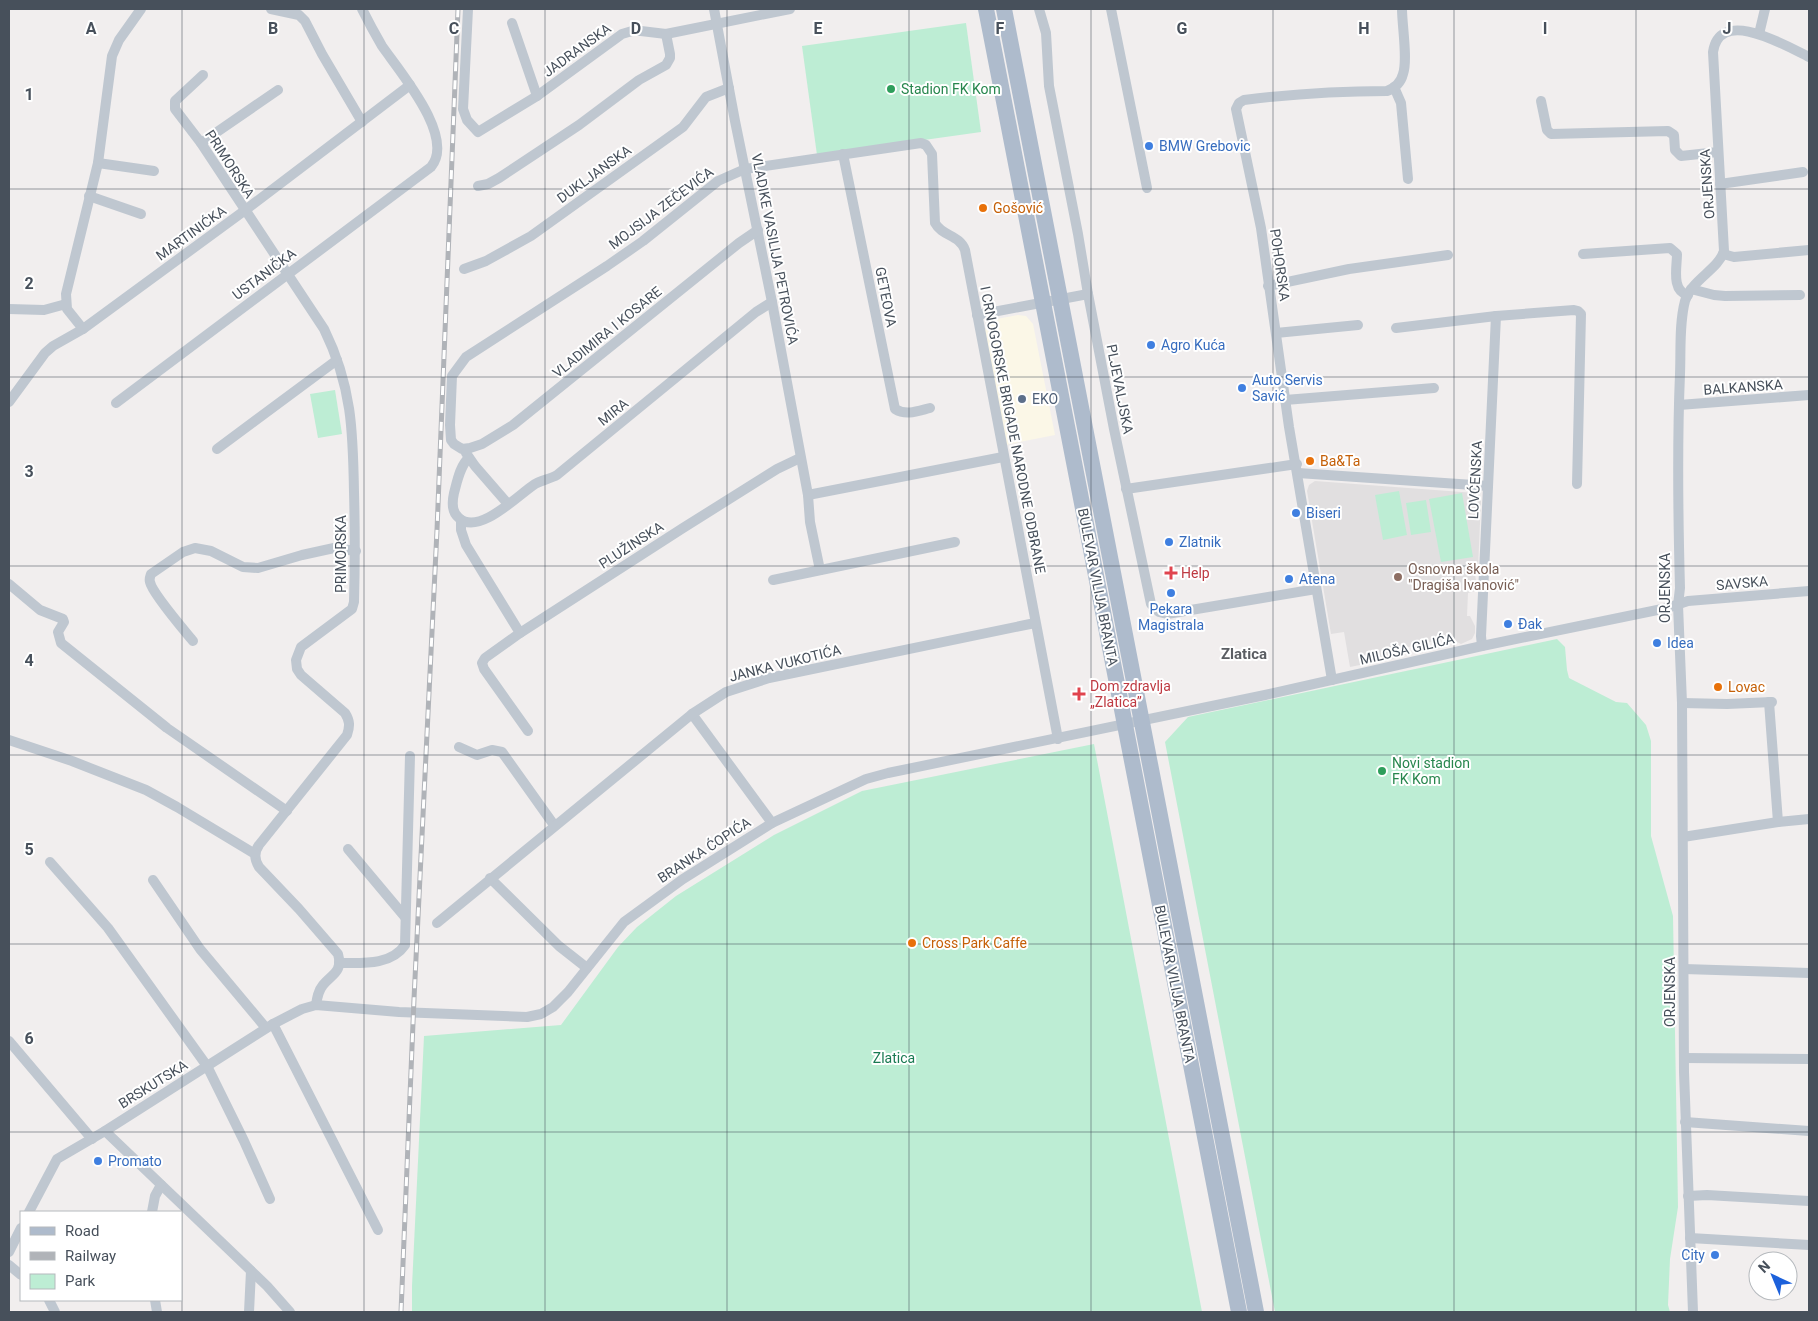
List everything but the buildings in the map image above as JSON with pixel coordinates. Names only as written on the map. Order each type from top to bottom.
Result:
[{"type":"main road","name":"BULEVAR VILIJA BRANTA","points":[[986,9],[1239,1312]]},
{"type":"main road","name":"BULEVAR VILIJA BRANTA","points":[[1004,9],[1256,1312]]},
{"type":"street","points":[[83,329],[69,313],[66,304],[67,288],[98,163],[112,56],[119,40],[141,9]]},
{"type":"street","points":[[271,9],[299,16],[305,21],[362,122]]},
{"type":"street","points":[[362,9],[373,31],[410,85]]},
{"type":"street","name":"JADRANSKA","points":[[468,9],[463,109],[467,120],[478,132],[537,96],[622,34],[640,30],[666,34],[790,9]]},
{"type":"street","name":"VLADIKE VASILIJA PETROVIĆA","points":[[714,9],[772,302],[820,570]]},
{"type":"street","name":"PLJEVALJSKA","points":[[1039,9],[1046,33],[1049,86],[1088,294],[1126,489],[1149,597],[1154,609],[1167,614],[1316,589]]},
{"type":"street","points":[[1111,9],[1147,188]]},
{"type":"street","points":[[1402,9],[1405,65],[1402,78],[1394,88],[1398,92],[1401,103],[1408,179]]},
{"type":"street","points":[[1759,34],[1765,9]]},
{"type":"street","points":[[512,23],[537,96]]},
{"type":"street","name":"ORJENSKA","points":[[1693,1312],[1684,1058],[1682,703],[1678,604],[1680,588],[1678,405],[1682,321],[1689,292],[1723,254],[1725,246],[1718,152],[1714,46],[1722,35],[1730,31],[1741,30],[1759,34],[1809,57]]},
{"type":"street","points":[[478,186],[488,184],[499,178],[579,126],[639,80],[666,65],[670,58],[666,34]]},
{"type":"street","name":"PRIMORSKA","points":[[203,75],[174,104],[175,109],[201,143],[244,211],[288,273],[324,329],[337,360],[347,394],[352,425],[356,551],[354,606],[301,647],[296,660],[297,668],[301,675],[345,713],[350,721],[350,728],[347,735],[259,845],[255,854]]},
{"type":"street","name":"MARTINIĆKA","points":[[9,402],[45,353],[53,346],[83,329],[244,211],[410,85]]},
{"type":"street","name":"USTANIČKA","points":[[116,404],[430,167],[438,153],[432,122],[410,85]]},
{"type":"street","name":"DUKLJANSKA","points":[[464,269],[486,261],[531,236],[683,126],[706,97],[729,88]]},
{"type":"street","name":"POHORSKA","points":[[1332,680],[1285,400],[1261,228],[1236,111],[1238,104],[1244,100],[1340,91],[1387,91],[1394,88]]},
{"type":"street","points":[[201,143],[278,90]]},
{"type":"street","points":[[1542,101],[1547,130],[1551,134],[1668,131],[1674,135],[1675,150],[1681,156],[1718,152]]},
{"type":"street","name":"MOJSIJA ZEČEVIĆA","points":[[468,452],[456,446],[451,440],[450,394],[452,376],[460,364],[472,352],[607,266],[718,181],[745,169],[922,144]]},
{"type":"street","name":"I CRNOGORSKE BRIGADE NARODNE ODBRANE","points":[[922,144],[926,145],[932,154],[935,223],[940,229],[959,240],[963,246],[1058,739]]},
{"type":"street","name":"GETEOVA","points":[[843,154],[895,409],[901,413],[909,413],[930,408]]},
{"type":"street","points":[[98,163],[154,171]]},
{"type":"street","points":[[1720,184],[1803,172]]},
{"type":"street","points":[[89,196],[142,214]]},
{"type":"street","name":"VLADIMIRA I KOSARE","points":[[468,452],[498,435],[529,413],[739,242],[758,230]]},
{"type":"street","points":[[1583,254],[1670,248],[1677,254],[1677,288],[1682,293],[1725,296],[1800,295]]},
{"type":"street","points":[[1723,254],[1734,257],[1809,250]]},
{"type":"street","points":[[1268,286],[1349,269],[1448,255]]},
{"type":"street","points":[[977,315],[1088,294]]},
{"type":"street","name":"MIRA","points":[[461,520],[470,523],[485,520],[537,483],[557,475],[756,312],[772,302]]},
{"type":"street","points":[[9,310],[44,310],[66,304]]},
{"type":"street","points":[[1396,328],[1496,316],[1578,310],[1581,314],[1577,484]]},
{"type":"street","name":"LOVĆENSKA","points":[[1482,646],[1496,316]]},
{"type":"street","points":[[1276,333],[1358,324]]},
{"type":"street","points":[[217,449],[337,360]]},
{"type":"street","points":[[1285,400],[1434,388]]},
{"type":"street","name":"BALKANSKA","points":[[1678,405],[1809,396]]},
{"type":"street","points":[[468,452],[508,504]]},
{"type":"street","points":[[468,452],[452,500],[453,511],[461,520],[461,530],[466,545],[520,633]]},
{"type":"street","points":[[808,496],[1003,457]]},
{"type":"street","name":"PLUŽINSKA","points":[[528,731],[484,669],[482,662],[488,655],[776,469],[800,458]]},
{"type":"street","points":[[1126,489],[1297,469],[1488,486]]},
{"type":"street","points":[[773,580],[955,542]]},
{"type":"street","points":[[193,641],[158,598],[150,584],[151,574],[183,552],[195,548],[203,548],[243,567],[258,568],[334,548],[356,551]]},
{"type":"street","points":[[9,584],[40,610],[63,618],[64,622],[58,632],[61,643],[167,728],[287,811]]},
{"type":"street","name":"SAVSKA","points":[[1678,604],[1809,591]]},
{"type":"street","name":"MILOŠA GILIĆA","points":[[1142,721],[1678,604]]},
{"type":"street","name":"JANKA VUKOTIĆA","points":[[436,922],[692,714],[726,692],[769,678],[1035,623]]},
{"type":"street","points":[[1682,703],[1727,704],[1770,702],[1778,822]]},
{"type":"street","points":[[692,714],[772,824]]},
{"type":"street","name":"BRANKA ĆOPIĆA","points":[[316,1005],[399,1012],[527,1017],[541,1014],[553,1007],[568,992],[624,922],[636,912],[683,878],[772,824],[866,779],[1142,721]]},
{"type":"street","points":[[9,740],[72,761],[146,790],[255,854],[259,867],[299,908],[338,954],[339,964],[337,971],[320,990],[316,1005]]},
{"type":"street","points":[[459,747],[477,755],[492,750],[502,752],[554,825]]},
{"type":"street","points":[[339,964],[383,960],[396,955],[405,945],[410,756]]},
{"type":"street","points":[[1683,837],[1778,822],[1809,820]]},
{"type":"street","points":[[348,849],[405,917]]},
{"type":"street","points":[[50,862],[108,928],[207,1066],[270,1199]]},
{"type":"street","points":[[490,878],[559,946],[587,968]]},
{"type":"street","points":[[153,880],[184,928],[269,1026],[378,1230]]},
{"type":"street","points":[[1684,969],[1809,973]]},
{"type":"street","name":"BRSKUTSKA","points":[[30,1211],[57,1159],[105,1131],[269,1026],[302,1009],[316,1005]]},
{"type":"street","points":[[9,1041],[92,1139]]},
{"type":"street","points":[[1684,1058],[1809,1059]]},
{"type":"street","points":[[1686,1122],[1809,1131]]},
{"type":"street","points":[[105,1131],[251,1271],[290,1312]]},
{"type":"street","points":[[152,1211],[154,1196],[161,1185]]},
{"type":"street","points":[[1688,1196],[1707,1195],[1809,1201]]},
{"type":"street","points":[[9,1252],[20,1230]]},
{"type":"street","points":[[1690,1238],[1809,1245]]},
{"type":"street","points":[[9,1265],[20,1274]]},
{"type":"street","points":[[250,1312],[251,1271]]},
{"type":"shaded area","points":[[1018,315],[1026,316],[1033,324],[1055,435],[1005,445],[984,332],[991,320]]},
{"type":"shaded area","name":"Osnovna škola \"Dragiša Ivanović\"","points":[[1315,481],[1475,493],[1479,495],[1481,501],[1478,568],[1474,569],[1477,586],[1475,591],[1468,593],[1467,616],[1470,616],[1475,626],[1475,633],[1472,639],[1461,644],[1453,637],[1404,648],[1403,653],[1399,657],[1350,667],[1344,632],[1331,634],[1307,491],[1309,485]]},
{"type":"green space","name":"Stadion FK Kom","points":[[966,23],[981,132],[817,155],[802,46]]},
{"type":"green space","points":[[335,390],[342,434],[318,438],[310,394]]},
{"type":"green space","points":[[1399,491],[1407,535],[1383,540],[1375,495]]},
{"type":"green space","points":[[1462,493],[1473,557],[1441,562],[1429,499]]},
{"type":"green space","points":[[1426,500],[1431,532],[1411,535],[1406,503]]},
{"type":"green space","points":[[1557,639],[1565,647],[1569,678],[1616,702],[1627,703],[1646,725],[1651,741],[1651,836],[1673,916],[1678,1207],[1670,1259],[1668,1305],[1670,1312],[1275,1312],[1165,742],[1188,717]]},
{"type":"green space","name":"Zlatica","points":[[1094,744],[1202,1312],[412,1312],[424,1036],[561,1025],[618,947],[637,927],[676,896],[774,835],[862,791]]},
{"type":"railway","points":[[401,1312],[437,530],[458,9]]},
{"type":"place","name":"Stadion FK Kom","points":[[891,89]]},
{"type":"place","name":"BMW Grebovic","points":[[1149,146]]},
{"type":"place","name":"Gošović","points":[[983,208]]},
{"type":"place","name":"Agro Kuća","points":[[1151,345]]},
{"type":"place","name":"Auto Servis Savić","points":[[1242,388]]},
{"type":"place","name":"EKO","points":[[1022,399]]},
{"type":"place","name":"Ba&Ta","points":[[1310,461]]},
{"type":"place","name":"Biseri","points":[[1296,513]]},
{"type":"place","name":"Zlatnik","points":[[1169,542]]},
{"type":"place","name":"Help","points":[[1171,573]]},
{"type":"place","name":"Osnovna škola \"Dragiša Ivanović\"","points":[[1398,577]]},
{"type":"place","name":"Atena","points":[[1289,579]]},
{"type":"place","name":"Pekara Magistrala","points":[[1171,593]]},
{"type":"place","name":"Đak","points":[[1508,624]]},
{"type":"place","name":"Idea","points":[[1657,643]]},
{"type":"place","name":"Lovac","points":[[1718,687]]},
{"type":"place","name":"Dom zdravlja „Zlatica”","points":[[1079,694]]},
{"type":"place","name":"Novi stadion FK Kom","points":[[1382,771]]},
{"type":"place","name":"Cross Park Caffe","points":[[912,943]]},
{"type":"place","name":"Promato","points":[[98,1161]]},
{"type":"place","name":"City","points":[[1715,1255]]},
{"type":"district","name":"Zlatica","points":[[1244,654]]}]
